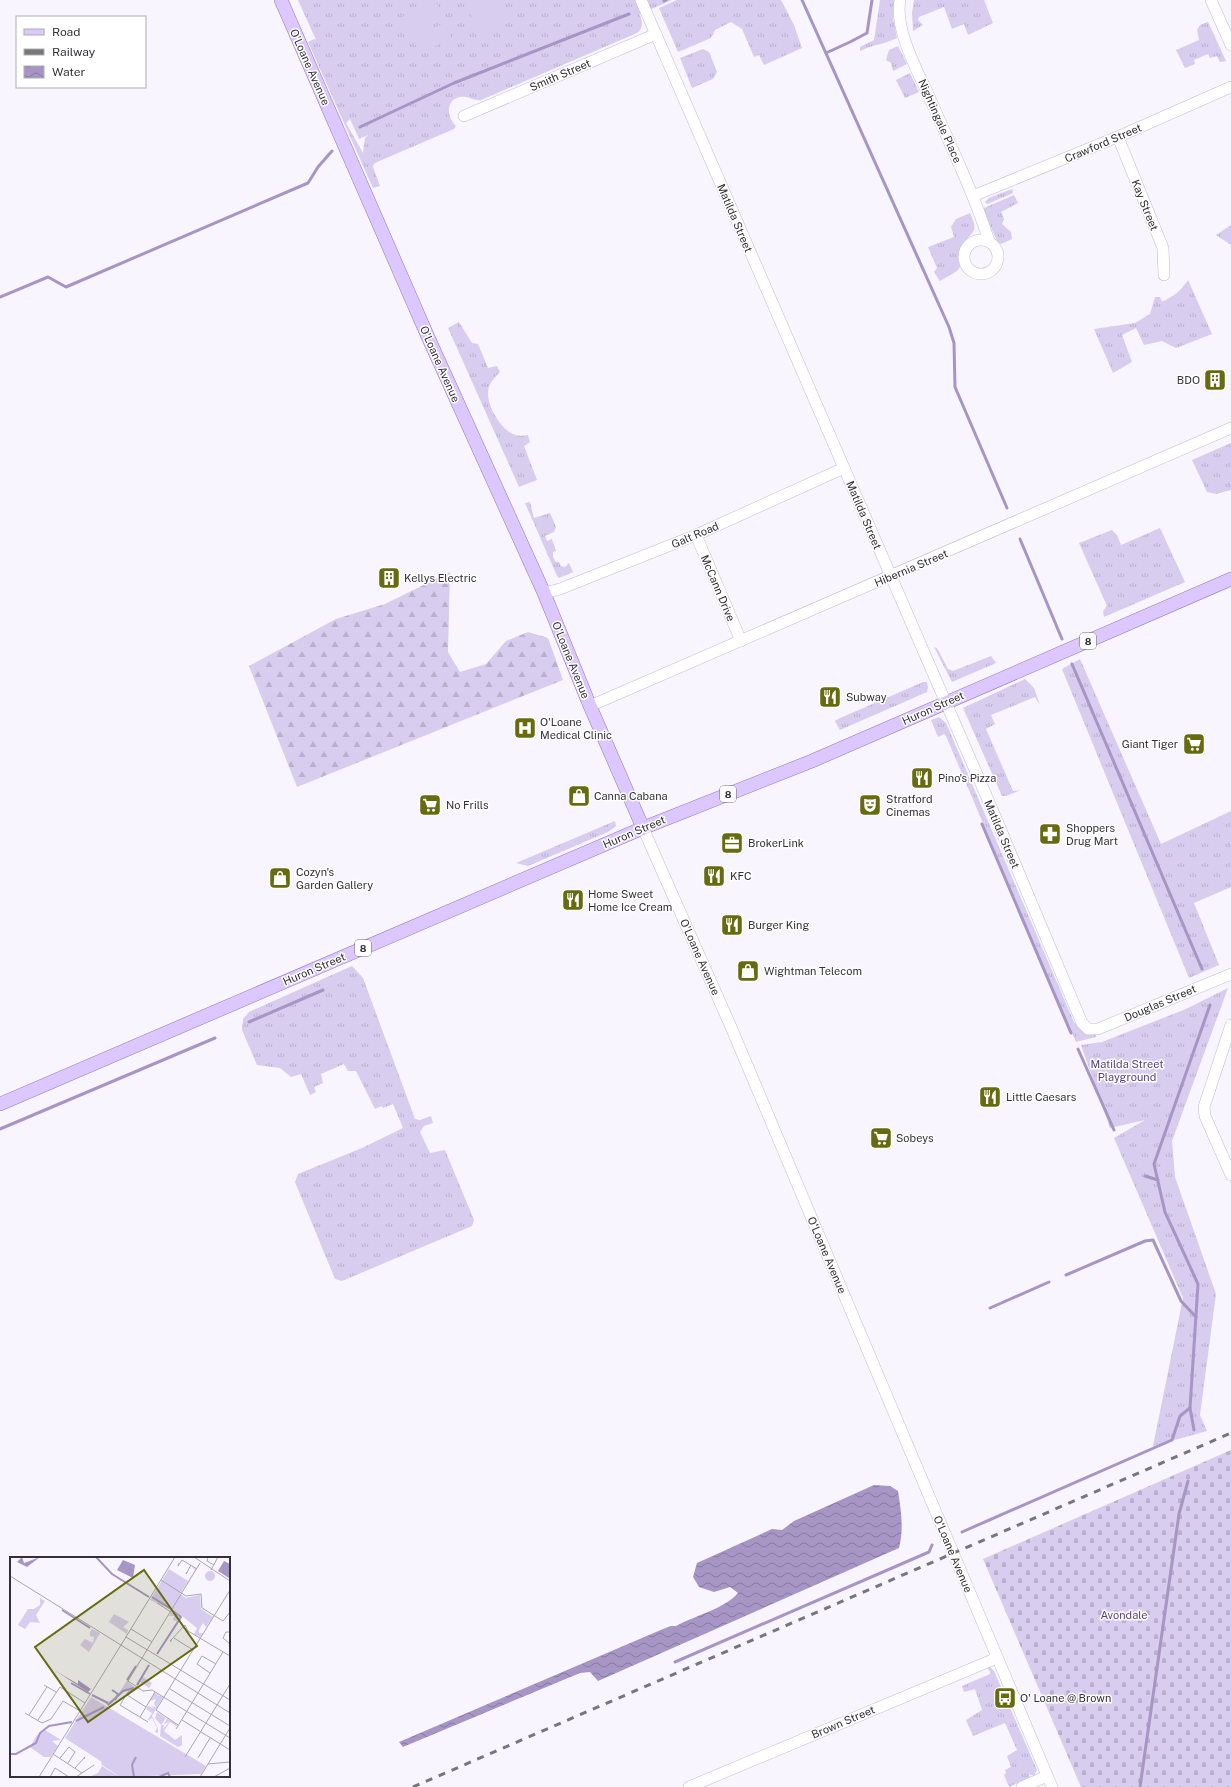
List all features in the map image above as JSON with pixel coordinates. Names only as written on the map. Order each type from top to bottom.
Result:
[{"type":"main road","name":"O'Loane Avenue","points":[[281,0],[428,337],[544,593],[590,706],[643,828]]},
{"type":"main road","name":"Huron Street","points":[[0,1104],[643,828],[812,761],[1231,579]]},
{"type":"street","name":"Matilda Street","points":[[641,0],[946,703],[1082,1024],[1088,1029]]},
{"type":"street","name":"Nightingale Place","points":[[900,0],[902,32],[915,66],[973,196],[989,241]]},
{"type":"street","points":[[1211,0],[1231,46]]},
{"type":"street","name":"Smith Street","points":[[464,116],[656,34]]},
{"type":"street","name":"Crawford Street","points":[[973,196],[1118,137],[1231,87]]},
{"type":"street","name":"Kay Street","points":[[1118,137],[1163,248],[1164,274]]},
{"type":"street","name":"Hibernia Street","points":[[590,706],[891,577],[1231,428]]},
{"type":"street","name":"Galt Road","points":[[544,593],[560,589],[696,535],[844,468]]},
{"type":"street","name":"McCann Drive","points":[[696,535],[741,641]]},
{"type":"street","name":"O'Loane Avenue","points":[[643,828],[731,1027],[1052,1787]]},
{"type":"street","name":"Douglas Street","points":[[1088,1029],[1098,1029],[1230,976]]},
{"type":"street","points":[[1231,1025],[1204,1107],[1205,1116],[1231,1175]]},
{"type":"street","points":[[1220,1151],[1231,1146]]},
{"type":"street","name":"Brown Street","points":[[689,1787],[997,1658]]},
{"type":"street","points":[[1022,1787],[1047,1776]]},
{"type":"green space","points":[[298,0],[672,0],[638,15],[640,15],[642,25],[641,29],[637,33],[481,100],[466,97],[455,99],[449,106],[450,116],[456,126],[454,129],[377,162],[373,165],[373,167],[380,186],[373,188],[308,42],[314,39],[316,40]],"holes":[[[350,119],[359,139],[368,135],[365,138],[363,153],[346,123]]]},
{"type":"green space","points":[[464,0],[502,0],[510,18],[478,32]]},
{"type":"green space","points":[[677,0],[781,0],[794,25],[802,48],[764,65],[759,55],[754,57],[742,29],[731,22],[715,30],[711,38],[678,52],[659,8]]},
{"type":"green space","points":[[880,0],[895,0],[893,18],[897,38],[860,51],[860,47],[874,40]]},
{"type":"green space","points":[[914,0],[984,0],[993,23],[968,35],[964,24],[952,29],[944,7],[919,17],[918,20],[923,25],[913,31],[912,13]]},
{"type":"green space","points":[[436,2],[443,18],[410,32],[403,16]]},
{"type":"green space","points":[[1208,22],[1226,61],[1220,62],[1217,56],[1210,58],[1208,54],[1194,60],[1195,64],[1185,68],[1176,50],[1199,40],[1197,30],[1200,25]]},
{"type":"green space","points":[[445,23],[452,39],[419,53],[412,37]]},
{"type":"green space","points":[[898,46],[907,64],[893,71],[891,63],[886,60],[889,50]]},
{"type":"green space","points":[[703,49],[709,52],[717,72],[713,79],[692,88],[680,58]]},
{"type":"green space","points":[[910,73],[919,92],[905,98],[896,80]]},
{"type":"green space","points":[[1012,189],[1013,193],[1011,194],[987,204],[985,202],[989,198]]},
{"type":"green space","points":[[1014,195],[1018,203],[1001,212],[1004,219],[1002,224],[1011,232],[1012,239],[1001,244],[997,241],[984,208]]},
{"type":"green space","points":[[970,213],[973,220],[974,229],[961,248],[959,256],[960,267],[957,271],[940,281],[934,272],[937,268],[928,247],[954,237],[951,227],[956,219]]},
{"type":"green space","points":[[1231,225],[1231,245],[1216,235]]},
{"type":"green space","points":[[1188,280],[1212,334],[1176,348],[1162,341],[1144,345],[1136,328],[1122,335],[1132,362],[1113,373],[1094,329],[1135,323],[1150,314],[1155,297],[1160,297],[1162,302],[1170,298],[1183,287]]},
{"type":"green space","points":[[459,322],[472,343],[478,344],[488,368],[497,366],[500,372],[489,387],[488,393],[492,411],[499,422],[508,431],[516,435],[528,435],[530,442],[524,446],[537,480],[519,487],[448,328]]},
{"type":"green space","points":[[1231,443],[1231,490],[1216,494],[1207,492],[1192,460]]},
{"type":"green space","points":[[530,502],[534,518],[550,513],[556,527],[554,532],[545,536],[547,541],[552,539],[556,551],[553,552],[553,557],[561,566],[565,567],[569,563],[573,572],[559,578],[557,576],[525,503]]},
{"type":"green space","points":[[1160,528],[1185,582],[1104,617],[1103,611],[1107,606],[1079,543],[1112,530],[1117,535],[1121,545]]},
{"type":"green space","points":[[450,572],[448,652],[460,672],[486,664],[506,641],[528,632],[548,638],[563,680],[297,787],[249,666],[336,619],[385,604]]},
{"type":"green space","points":[[934,647],[937,648],[948,669],[953,671],[991,656],[996,663],[952,682]]},
{"type":"green space","points":[[1080,659],[1161,844],[1231,811],[1231,887],[1194,903],[1219,965],[1189,978],[1062,669]]},
{"type":"green space","points":[[1025,679],[1034,688],[1040,705],[1035,697],[991,715],[995,724],[986,729],[1013,791],[1021,790],[1006,796],[1002,796],[963,708]]},
{"type":"green space","points":[[923,682],[927,682],[927,692],[840,730],[835,721],[838,719]]},
{"type":"green space","points":[[939,717],[946,723],[1074,1022],[1084,1030],[1096,1035],[1096,1037],[1076,1042],[946,736],[944,734],[938,737],[931,720]]},
{"type":"green space","points":[[615,821],[616,826],[608,832],[528,866],[516,863]]},
{"type":"green space","points":[[352,966],[363,978],[415,1119],[420,1120],[431,1116],[433,1123],[424,1126],[420,1132],[430,1153],[445,1150],[474,1220],[472,1226],[342,1281],[335,1279],[295,1182],[298,1174],[362,1148],[403,1128],[393,1104],[375,1109],[356,1071],[348,1071],[344,1064],[321,1074],[323,1083],[314,1087],[316,1092],[310,1095],[301,1074],[291,1077],[280,1068],[257,1065],[242,1030],[243,1019],[249,1012]]},
{"type":"green space","name":"Matilda Street Playground","points":[[1228,988],[1172,1141],[1175,1177],[1216,1294],[1200,1415],[1207,1431],[1153,1446],[1183,1298],[1114,1138],[1145,1120],[1110,1128],[1081,1045],[1102,1042],[1186,1009]]},
{"type":"green space","name":"Avondale","points":[[1231,1450],[1231,1787],[1081,1787],[983,1559]]},
{"type":"green space","points":[[986,1667],[990,1667],[994,1671],[1037,1770],[1034,1776],[1029,1774],[1030,1777],[1009,1787],[1004,1775],[1006,1773],[1005,1770],[1011,1767],[1007,1756],[1017,1750],[1005,1723],[973,1736],[966,1720],[982,1710],[975,1689],[964,1692],[962,1686],[990,1674],[990,1671]]},
{"type":"water","points":[[874,1485],[890,1486],[898,1491],[902,1527],[899,1548],[598,1681],[590,1672],[580,1673],[403,1747],[399,1742],[663,1629],[676,1626],[726,1603],[738,1593],[730,1587],[714,1592],[699,1587],[693,1577],[697,1563],[772,1529],[782,1530],[794,1521]]},
{"type":"waterway","points":[[802,0],[949,327],[954,343],[955,387],[1007,508]]},
{"type":"waterway","points":[[826,53],[867,33],[872,0]]},
{"type":"waterway","points":[[360,127],[454,83],[629,14]]},
{"type":"waterway","points":[[0,297],[48,277],[66,287],[308,183],[318,167],[332,151]]},
{"type":"waterway","points":[[1020,539],[1062,639]]},
{"type":"waterway","points":[[1072,664],[1202,969]]},
{"type":"waterway","points":[[982,824],[1071,1033]]},
{"type":"waterway","points":[[249,1022],[323,990]]},
{"type":"waterway","points":[[1194,1430],[1190,1408],[1198,1284],[1165,1212],[1154,1164],[1210,1005]]},
{"type":"waterway","points":[[0,1129],[215,1038]]},
{"type":"waterway","points":[[1078,1049],[1114,1130]]},
{"type":"waterway","points":[[1145,1176],[1158,1180]]},
{"type":"waterway","points":[[1066,1275],[1145,1241],[1153,1240],[1181,1301],[1196,1317]]},
{"type":"waterway","points":[[990,1308],[1049,1282]]},
{"type":"waterway","points":[[962,1532],[1172,1440],[1180,1416],[1190,1408]]},
{"type":"waterway","points":[[1140,1787],[1179,1514],[1188,1481]]},
{"type":"waterway","points":[[675,1662],[929,1552],[932,1545]]},
{"type":"railway","points":[[413,1787],[1231,1433]]},
{"type":"place","name":"BDO","points":[[1215,380]]},
{"type":"place","name":"Kellys Electric","points":[[389,578]]},
{"type":"place","name":"Subway","points":[[830,697]]},
{"type":"place","name":"O'Loane Medical Clinic","points":[[525,728]]},
{"type":"place","name":"Giant Tiger","points":[[1194,744]]},
{"type":"place","name":"Pino's Pizza","points":[[922,778]]},
{"type":"place","name":"Canna Cabana","points":[[579,796]]},
{"type":"place","name":"No Frills","points":[[430,805]]},
{"type":"place","name":"Stratford Cinemas","points":[[870,805]]},
{"type":"place","name":"Shoppers Drug Mart","points":[[1050,834]]},
{"type":"place","name":"BrokerLink","points":[[732,843]]},
{"type":"place","name":"KFC","points":[[714,876]]},
{"type":"place","name":"Cozyn's Garden Gallery","points":[[280,878]]},
{"type":"place","name":"Home Sweet Home Ice Cream","points":[[573,900]]},
{"type":"place","name":"Burger King","points":[[732,925]]},
{"type":"place","name":"Wightman Telecom","points":[[748,971]]},
{"type":"place","name":"Little Caesars","points":[[990,1097]]},
{"type":"place","name":"Sobeys","points":[[881,1138]]},
{"type":"place","name":"O' Loane @ Brown","points":[[1005,1698]]}]
